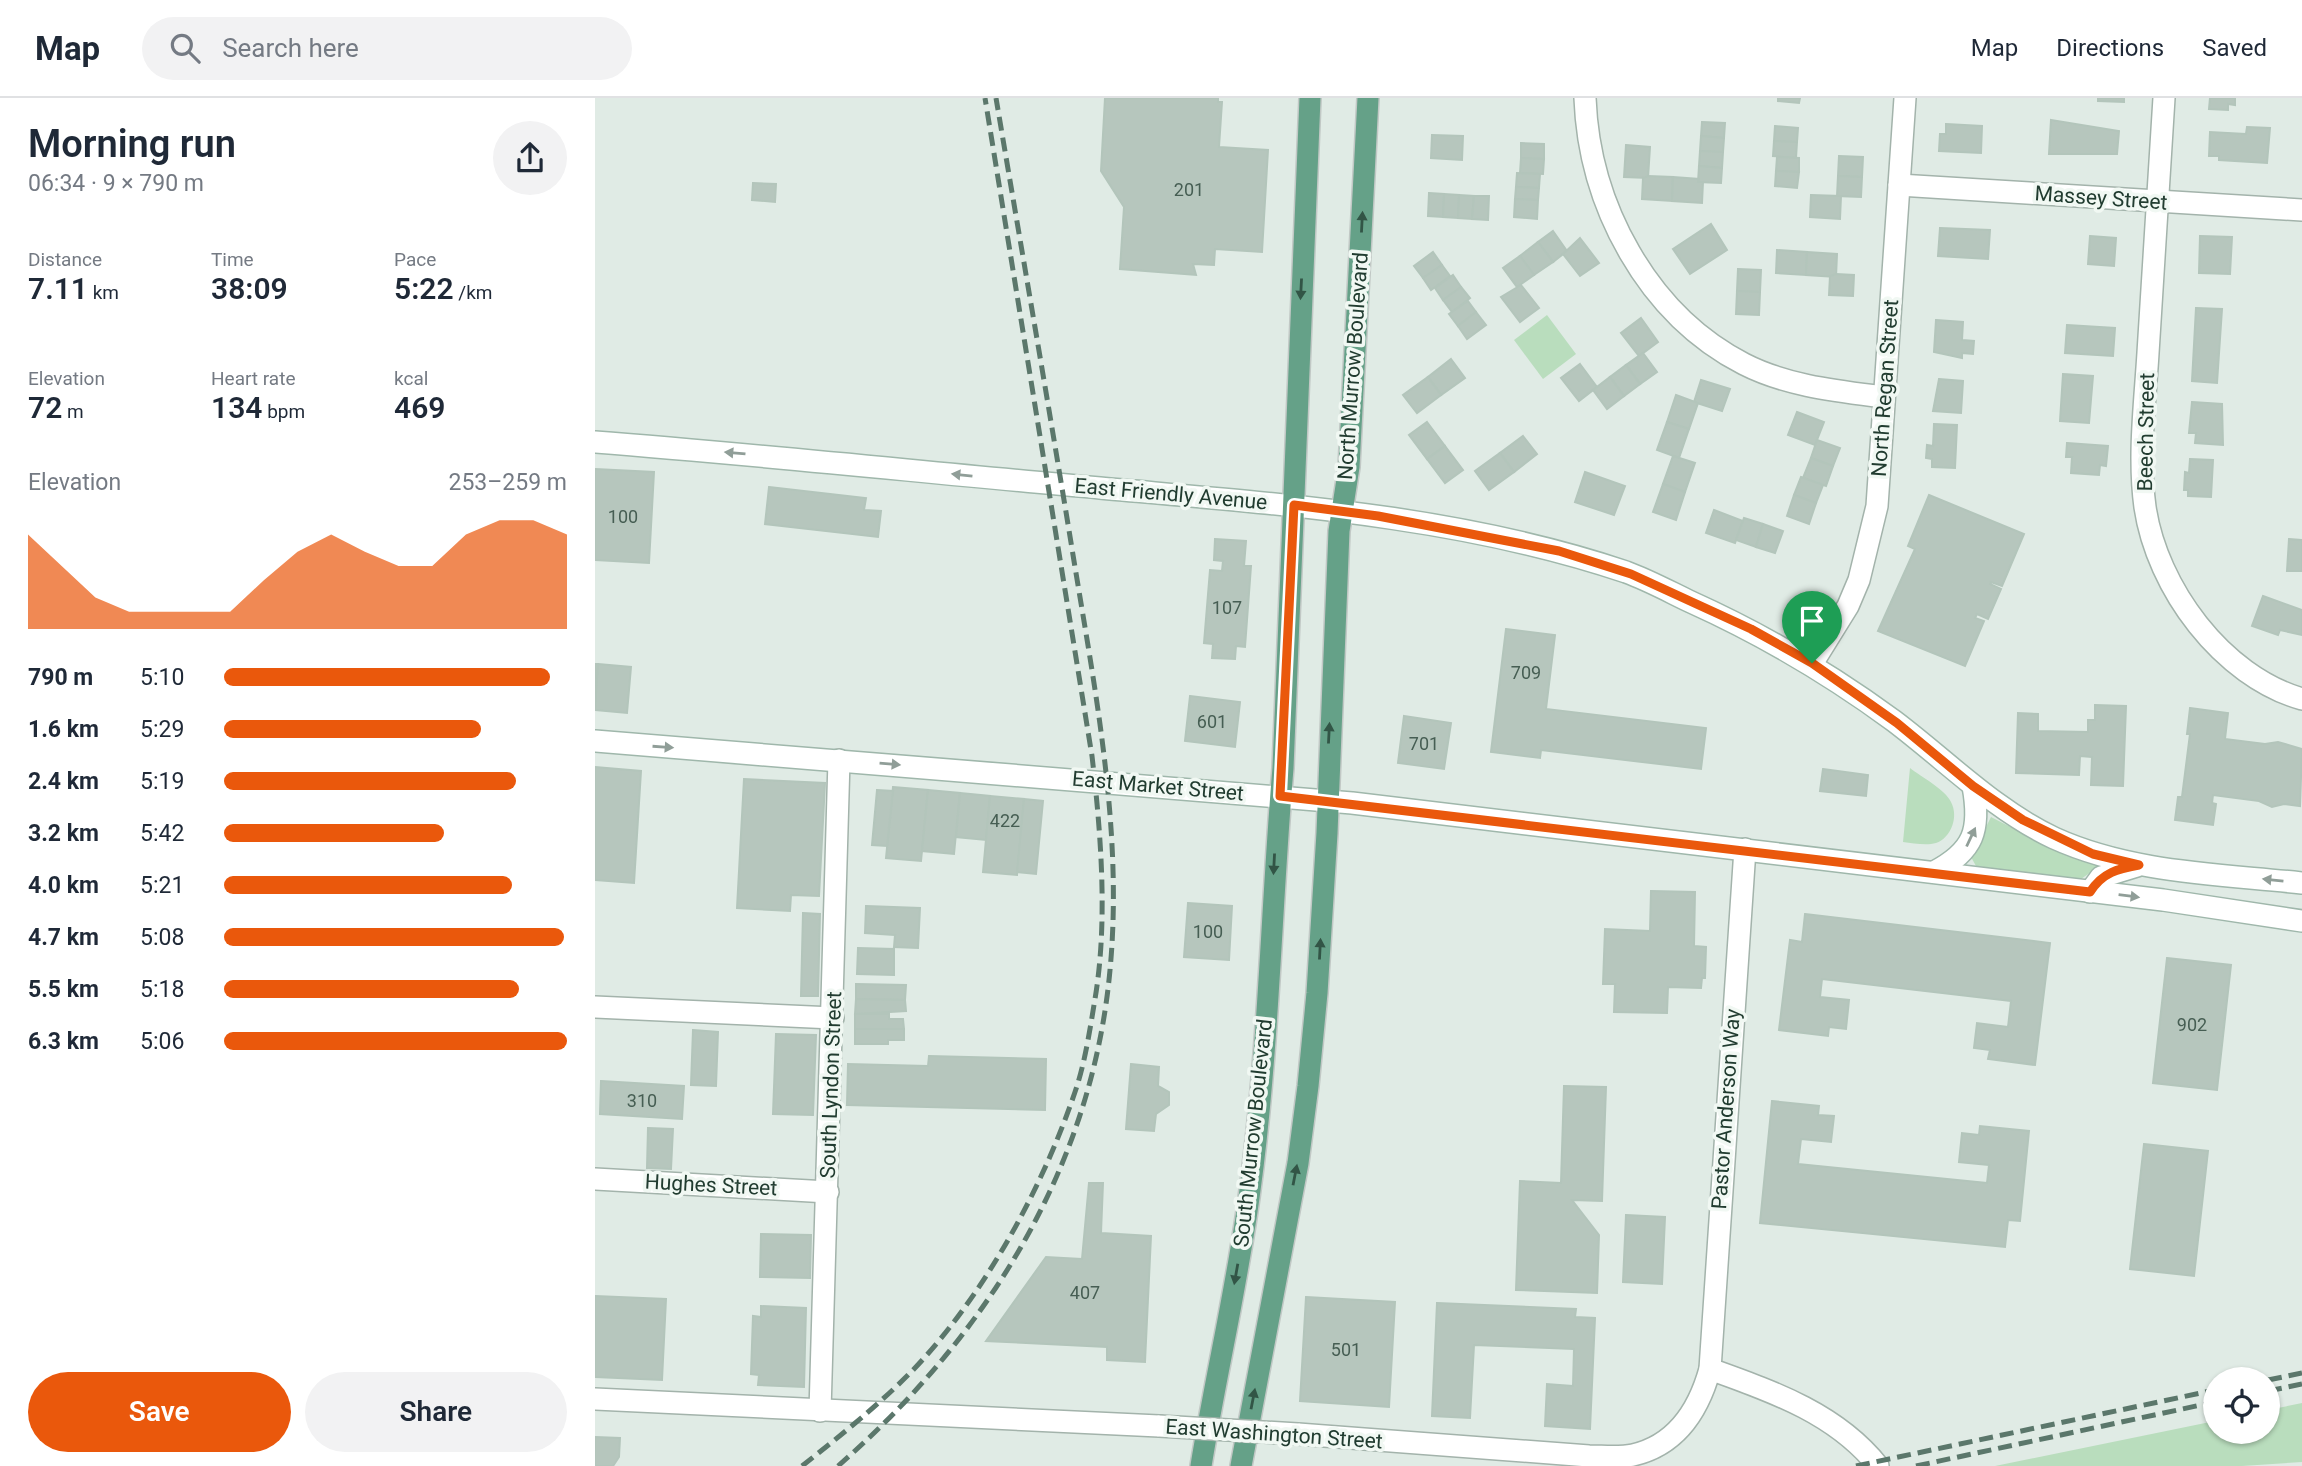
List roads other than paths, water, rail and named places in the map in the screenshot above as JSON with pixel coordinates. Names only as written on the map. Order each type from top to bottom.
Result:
[{"type":"main road","points":[[1280,796],[1310,98]]},
{"type":"main road","name":"North Murrow Boulevard","points":[[1327,801],[1341,510],[1349,467],[1368,98]]},
{"type":"main road","name":"South Murrow Boulevard","points":[[1201,1466],[1250,1192],[1265,1061],[1280,796]]},
{"type":"main road","name":"South Murrow Boulevard","points":[[1241,1466],[1305,1112],[1317,993],[1327,801]]},
{"type":"street","points":[[1585,98],[1593,166],[1621,239],[1645,276],[1677,314],[1716,346],[1745,365],[1822,389],[1884,397]]},
{"type":"street","name":"North Regan Street","points":[[1812,663],[1847,606],[1868,550],[1879,483],[1905,98]]},
{"type":"street","name":"Beech Street","points":[[2164,98],[2143,443],[2145,507],[2152,537],[2167,576],[2185,605],[2217,646],[2245,670],[2281,694],[2302,699]]},
{"type":"street","name":"Massey Street","points":[[1899,185],[2302,210]]},
{"type":"street","name":"East Friendly Avenue","points":[[595,442],[1341,510],[1559,551],[1631,574],[1751,629],[1812,663],[1897,723],[1973,786]]},
{"type":"street","name":"East Market Street","points":[[595,741],[1280,796],[1934,872],[2302,921]]},
{"type":"street","name":"South Lyndon Street","points":[[820,1411],[839,760]]},
{"type":"street","points":[[1973,786],[2052,836],[2093,854],[2139,865],[2302,883]]},
{"type":"street","points":[[1934,872],[1958,858],[1969,845],[1976,826],[1973,786]]},
{"type":"street","name":"Pastor Anderson Way","points":[[1710,1369],[1745,849]]},
{"type":"street","points":[[2090,892],[2101,877],[2115,870],[2139,865]]},
{"type":"street","points":[[595,1007],[833,1018]]},
{"type":"street","name":"Hughes Street","points":[[595,1179],[828,1192]]},
{"type":"street","points":[[1710,1369],[1832,1421],[1866,1451],[1878,1466]]},
{"type":"street","name":"East Washington Street","points":[[595,1399],[1159,1426],[1589,1456],[1633,1455],[1660,1444],[1685,1423],[1702,1400],[1710,1369]]},
{"type":"railway","points":[[802,1466],[874,1407],[914,1369],[964,1308],[1009,1239],[1062,1129],[1082,1069],[1095,999],[1101,939],[1102,878],[1092,756],[985,98]]},
{"type":"railway","points":[[838,1466],[891,1416],[940,1362],[984,1305],[1023,1244],[1055,1180],[1081,1113],[1099,1043],[1110,970],[1113,868],[1105,765],[1091,662],[996,98]]},
{"type":"railway","points":[[2280,1378],[2302,1373]]},
{"type":"railway","points":[[2280,1389],[2302,1384]]},
{"type":"railway","points":[[1856,1466],[2203,1393]]},
{"type":"railway","points":[[1916,1466],[2203,1405]]}]
